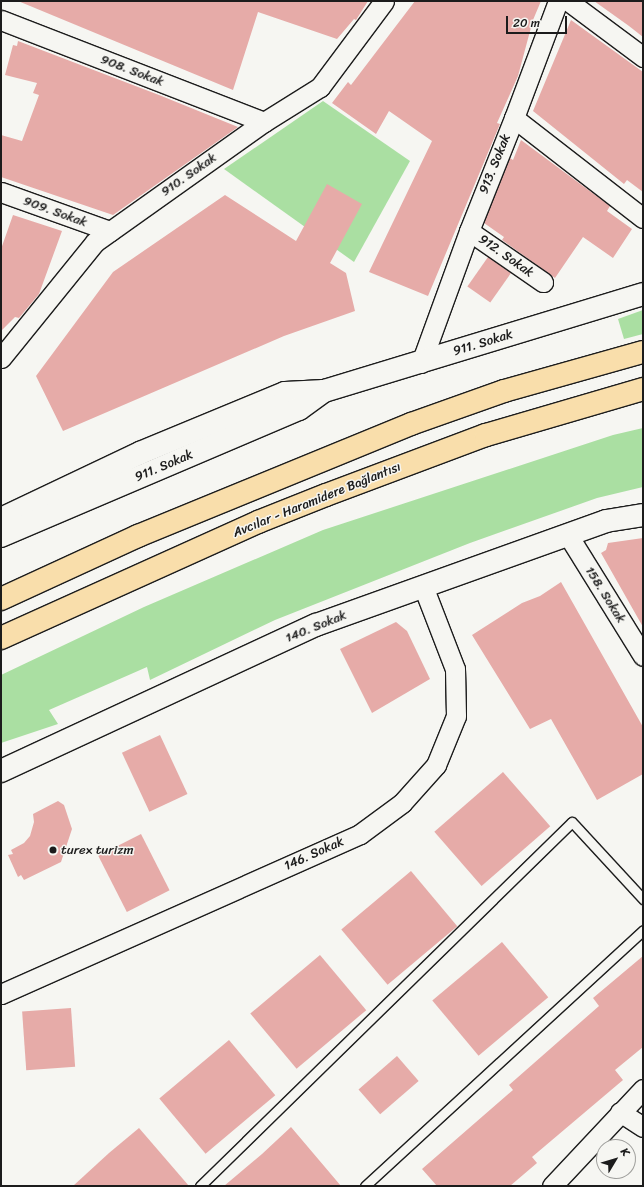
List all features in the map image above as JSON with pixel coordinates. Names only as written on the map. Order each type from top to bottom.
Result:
[{"type":"highway","points":[[1,599],[138,536],[411,424],[504,391],[643,352]]},
{"type":"highway","name":"Avcılar - Haramidere Bağlantısı","points":[[1,638],[236,532],[326,495],[486,435],[643,389]]},
{"type":"street","name":"910. Sokak","points":[[1,358],[95,242],[264,122],[320,88],[384,1]]},
{"type":"street","points":[[514,118],[558,1]]},
{"type":"street","points":[[568,1],[643,57]]},
{"type":"street","name":"908. Sokak","points":[[1,20],[264,122]]},
{"type":"street","name":"913. Sokak","points":[[421,363],[469,231],[514,118],[643,218]]},
{"type":"street","name":"909. Sokak","points":[[1,192],[110,232]]},
{"type":"street","name":"912. Sokak","points":[[469,231],[543,282]]},
{"type":"street","name":"911. Sokak","points":[[6,515],[140,453],[285,393],[324,391],[421,363],[643,294]]},
{"type":"street","name":"911. Sokak","points":[[1,536],[299,409],[324,391]]},
{"type":"street","name":"140. Sokak","points":[[1,771],[316,625],[606,521],[643,515]]},
{"type":"street","name":"158. Sokak","points":[[568,535],[643,656]]},
{"type":"street","name":"146. Sokak","points":[[1,994],[360,834],[402,803],[436,765],[456,716],[455,669],[424,586]]},
{"type":"street","points":[[552,1186],[643,1089]]},
{"type":"street","points":[[620,1112],[643,1127]]},
{"type":"lane","points":[[200,1186],[572,822],[643,899]]},
{"type":"lane","points":[[365,1186],[643,930]]},
{"type":"green space","points":[[323,101],[410,161],[354,262],[224,169]]},
{"type":"green space","points":[[643,310],[643,334],[624,339],[618,319]]},
{"type":"green space","points":[[643,428],[643,487],[597,498],[470,543],[275,620],[150,680],[147,667],[49,710],[58,724],[1,743],[1,675],[144,607],[323,530],[613,435]]},
{"type":"building","points":[[18,1],[368,1],[356,20],[354,19],[337,39],[258,12],[233,90]]},
{"type":"building","points":[[415,1],[541,1],[533,20],[518,76],[497,123],[500,124],[428,296],[369,272],[432,141],[389,111],[376,134],[332,103],[348,82],[351,85]]},
{"type":"building","points":[[594,1],[643,1],[643,37],[629,26]]},
{"type":"building","points":[[571,20],[643,72],[643,192],[627,180],[624,184],[533,111]]},
{"type":"building","points":[[18,41],[238,127],[113,215],[1,177],[1,135],[22,141],[39,95],[33,93],[37,83],[5,75],[13,45],[17,46]]},
{"type":"building","points":[[521,140],[610,206],[607,211],[632,229],[613,258],[583,237],[555,278],[502,240],[504,237],[484,223],[510,158],[513,160]]},
{"type":"building","points":[[327,184],[362,204],[330,263],[346,273],[355,311],[284,336],[63,431],[36,376],[113,272],[225,195],[296,241]]},
{"type":"building","points":[[13,215],[62,231],[39,294],[19,318],[15,317],[1,331],[1,249]]},
{"type":"building","points":[[488,257],[511,273],[490,303],[467,286]]},
{"type":"building","points":[[643,538],[643,627],[601,553],[606,550],[608,543]]},
{"type":"building","points":[[561,582],[643,727],[643,774],[597,800],[551,719],[530,729],[472,635],[522,603],[540,596]]},
{"type":"building","points":[[396,622],[407,631],[430,679],[372,713],[340,649]]},
{"type":"building","points":[[160,735],[187,794],[149,812],[122,753]]},
{"type":"building","points":[[503,772],[550,826],[482,886],[434,832]]},
{"type":"building","points":[[58,801],[64,805],[72,829],[61,862],[24,880],[21,875],[18,877],[8,855],[13,854],[11,850],[24,843],[30,836],[34,822],[33,814]]},
{"type":"building","points":[[141,834],[170,890],[127,912],[98,856]]},
{"type":"building","points":[[411,871],[457,926],[388,985],[341,929]]},
{"type":"building","points":[[502,942],[548,997],[479,1056],[432,1000]]},
{"type":"building","points":[[320,955],[366,1010],[297,1069],[250,1013]]},
{"type":"building","points":[[643,956],[643,1047],[615,1070],[623,1080],[532,1157],[537,1163],[510,1186],[437,1186],[422,1169],[513,1090],[509,1085],[599,1006],[593,998]]},
{"type":"building","points":[[71,1008],[75,1067],[26,1070],[22,1011]]},
{"type":"building","points":[[229,1040],[275,1095],[206,1154],[159,1098]]},
{"type":"building","points":[[397,1056],[419,1081],[380,1114],[359,1089]]},
{"type":"building","points":[[291,1127],[341,1186],[224,1186],[262,1154]]},
{"type":"building","points":[[139,1128],[189,1186],[73,1186],[109,1153]]},
{"type":"place","name":"turex turizm","points":[[53,850]]}]
